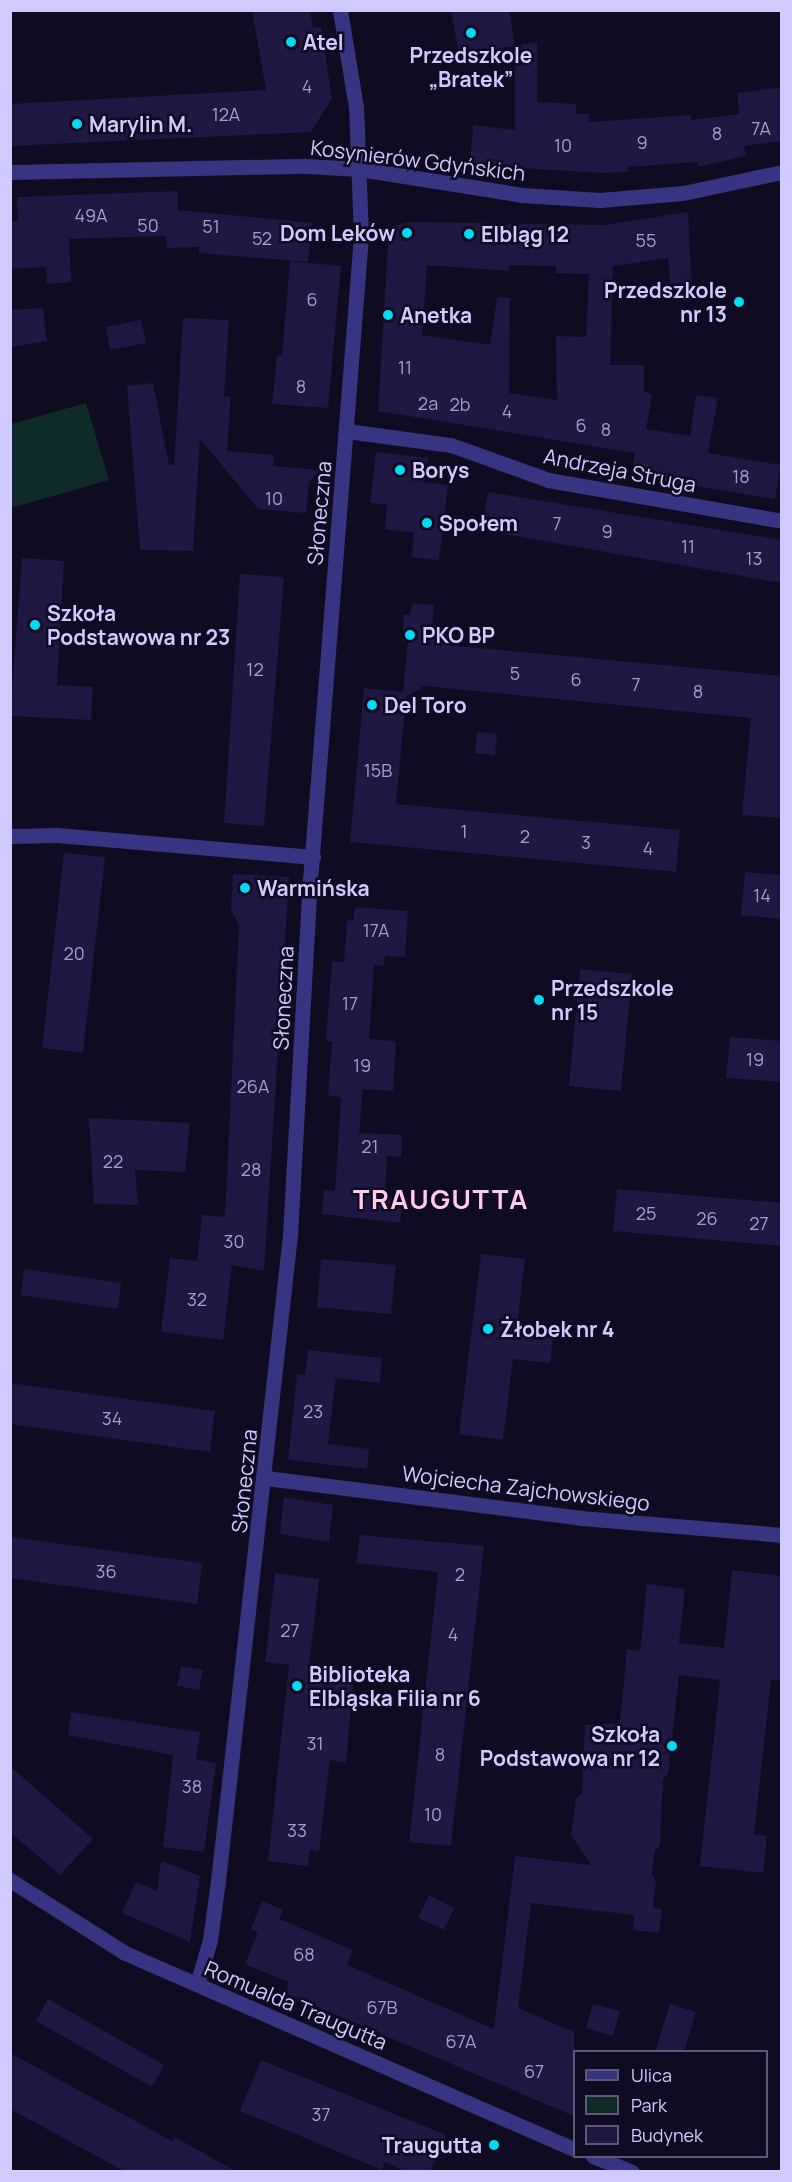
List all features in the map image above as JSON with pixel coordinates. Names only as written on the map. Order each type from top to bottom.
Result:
[{"type":"street","name":"Słoneczna","points":[[197,1984],[210,1940],[266,1478],[288,1257],[313,857],[361,236],[356,107],[340,10]]},
{"type":"street","name":"Kosynierów Gdyńskich","points":[[10,172],[193,166],[360,169],[522,195],[600,200],[684,193],[782,172]]},
{"type":"street","name":"Andrzeja Struga","points":[[347,431],[451,445],[548,480],[782,521]]},
{"type":"street","points":[[10,836],[57,835],[313,857]]},
{"type":"street","name":"Wojciecha Zajchowskiego","points":[[266,1478],[518,1511],[782,1535]]},
{"type":"street","name":"Romualda Traugutta","points":[[10,1880],[104,1942],[573,2149]]},
{"type":"street","points":[[592,2158],[613,2172]]},
{"type":"street","points":[[594,2158],[632,2172]]},
{"type":"green space","points":[[86,403],[109,480],[11,508],[11,424]]},
{"type":"building","points":[[252,10],[310,10],[313,28],[321,27],[332,98],[311,132],[10,146],[10,104],[266,90]]},
{"type":"building","points":[[451,10],[509,10],[515,46],[459,55]]},
{"type":"building","points":[[537,42],[537,102],[576,104],[576,114],[589,114],[589,122],[691,115],[691,120],[739,114],[737,93],[782,87],[782,141],[744,146],[746,156],[698,167],[697,162],[628,167],[628,172],[602,173],[470,165],[473,125],[515,130],[515,46]]},
{"type":"building","points":[[178,191],[178,210],[312,223],[308,262],[199,253],[199,247],[167,248],[166,236],[69,239],[71,282],[47,284],[46,267],[10,269],[10,221],[18,221],[17,197]]},
{"type":"building","points":[[688,212],[692,291],[671,293],[668,258],[613,266],[610,365],[644,365],[644,392],[652,394],[646,429],[690,436],[696,395],[718,398],[708,453],[781,465],[775,499],[631,475],[635,453],[378,411],[389,227],[410,222],[604,225]],"holes":[[[427,265],[509,271],[509,265],[556,266],[556,273],[589,274],[586,337],[556,336],[557,400],[509,393],[510,298],[497,297],[490,345],[422,335]]]},
{"type":"building","points":[[290,261],[341,266],[328,408],[272,404],[277,355],[282,355]]},
{"type":"building","points":[[43,308],[47,341],[10,347],[10,310]]},
{"type":"building","points":[[183,318],[229,320],[224,396],[231,397],[227,451],[274,455],[273,466],[320,470],[309,482],[306,513],[258,509],[200,439],[193,551],[140,550],[127,386],[153,383],[169,465],[174,465]]},
{"type":"building","points":[[141,320],[146,343],[110,350],[106,327]]},
{"type":"building","points":[[376,452],[428,458],[424,482],[448,485],[439,560],[412,557],[414,533],[385,529],[387,505],[370,503]]},
{"type":"building","points":[[488,492],[782,540],[782,583],[481,530]]},
{"type":"building","points":[[22,558],[64,561],[57,685],[93,687],[91,720],[10,716]]},
{"type":"building","points":[[240,574],[284,577],[264,826],[224,823]]},
{"type":"building","points":[[412,603],[434,605],[432,627],[448,629],[446,645],[782,676],[782,818],[742,815],[751,718],[424,686],[406,697],[396,804],[680,830],[676,872],[350,842],[364,688],[403,692],[408,641],[402,641],[404,615],[410,615]]},
{"type":"building","points":[[477,732],[497,734],[495,755],[475,753]]},
{"type":"building","points":[[64,853],[105,857],[83,1053],[42,1048]]},
{"type":"building","points":[[745,872],[782,875],[782,919],[741,915]]},
{"type":"building","points":[[233,874],[289,877],[264,1271],[232,1265],[223,1340],[161,1332],[170,1258],[197,1261],[202,1215],[225,1217],[239,925],[231,910]]},
{"type":"building","points":[[355,907],[408,911],[405,957],[385,956],[384,966],[374,965],[369,1039],[396,1041],[393,1091],[363,1089],[359,1133],[402,1135],[401,1157],[387,1156],[385,1196],[403,1198],[400,1223],[322,1214],[324,1190],[335,1191],[341,1097],[328,1096],[332,1041],[326,1041],[332,961],[344,962],[347,920],[353,921]]},
{"type":"building","points":[[580,969],[632,974],[621,1091],[569,1086]]},
{"type":"building","points":[[730,1037],[782,1041],[782,1082],[726,1078]]},
{"type":"building","points":[[89,1118],[190,1123],[185,1172],[135,1170],[138,1205],[94,1204]]},
{"type":"building","points":[[617,1189],[782,1203],[782,1246],[613,1231]]},
{"type":"building","points":[[481,1254],[525,1259],[516,1334],[553,1338],[550,1363],[513,1359],[503,1440],[459,1434]]},
{"type":"building","points":[[321,1259],[396,1265],[391,1314],[317,1307]]},
{"type":"building","points":[[24,1269],[121,1283],[118,1309],[21,1295]]},
{"type":"building","points":[[308,1350],[382,1358],[380,1383],[336,1378],[328,1444],[369,1449],[367,1469],[288,1460],[297,1374],[305,1375]]},
{"type":"building","points":[[10,1383],[215,1411],[210,1452],[10,1424]]},
{"type":"building","points":[[284,1497],[333,1505],[329,1542],[280,1534]]},
{"type":"building","points":[[360,1535],[484,1546],[451,1846],[409,1842],[438,1572],[356,1563]]},
{"type":"building","points":[[10,1537],[202,1563],[197,1604],[10,1578]]},
{"type":"building","points":[[732,1570],[782,1576],[782,1681],[771,1680],[754,1834],[767,1836],[763,1873],[700,1866],[720,1680],[679,1675],[668,1774],[663,1779],[660,1845],[655,1850],[652,1874],[656,1881],[653,1908],[662,1909],[659,1933],[633,1930],[634,1915],[531,1903],[518,2008],[574,2032],[573,2116],[285,1993],[289,1982],[245,1964],[258,1932],[251,1929],[262,1901],[283,1910],[279,1919],[353,1950],[347,1965],[494,2029],[515,1856],[591,1865],[571,1835],[576,1799],[582,1793],[585,1725],[620,1723],[627,1649],[640,1651],[647,1584],[685,1589],[679,1643],[724,1648]]},
{"type":"building","points":[[275,1573],[319,1579],[309,1667],[354,1673],[346,1763],[330,1760],[319,1851],[310,1850],[308,1866],[268,1861],[289,1665],[265,1662]]},
{"type":"building","points":[[181,1666],[203,1670],[199,1690],[177,1686]]},
{"type":"building","points":[[71,1712],[200,1732],[196,1759],[216,1763],[204,1852],[163,1847],[173,1755],[68,1735]]},
{"type":"building","points":[[10,1766],[93,1839],[60,1875],[10,1832]]},
{"type":"building","points":[[161,1861],[200,1876],[190,1942],[122,1913],[136,1882],[157,1891]]},
{"type":"building","points":[[429,1895],[454,1908],[444,1930],[418,1918]]},
{"type":"building","points":[[48,1999],[164,2065],[152,2087],[36,2021]]},
{"type":"building","points":[[593,2004],[620,2011],[613,2036],[586,2028]]},
{"type":"building","points":[[670,2004],[696,2012],[685,2050],[656,2050]]},
{"type":"building","points":[[10,2053],[172,2141],[175,2137],[237,2172],[126,2172],[10,2109]]},
{"type":"building","points":[[261,2060],[446,2135],[430,2172],[407,2172],[385,2162],[382,2170],[240,2111]]},
{"type":"place","name":"Przedszkole „Bratek”","points":[[471,33]]},
{"type":"place","name":"Atel","points":[[291,42]]},
{"type":"place","name":"Marylin M.","points":[[77,124]]},
{"type":"place","name":"Dom Leków","points":[[407,233]]},
{"type":"place","name":"Elbląg 12","points":[[469,234]]},
{"type":"place","name":"Przedszkole nr 13","points":[[739,302]]},
{"type":"place","name":"Anetka","points":[[388,315]]},
{"type":"place","name":"Borys","points":[[400,470]]},
{"type":"place","name":"Społem","points":[[427,523]]},
{"type":"place","name":"Szkoła Podstawowa nr 23","points":[[35,625]]},
{"type":"place","name":"PKO BP","points":[[410,635]]},
{"type":"place","name":"Del Toro","points":[[372,705]]},
{"type":"place","name":"Warmińska","points":[[245,888]]},
{"type":"place","name":"Przedszkole nr 15","points":[[539,1000]]},
{"type":"place","name":"Żłobek nr 4","points":[[488,1329]]},
{"type":"place","name":"Biblioteka Elbląska Filia nr 6","points":[[297,1686]]},
{"type":"place","name":"Szkoła Podstawowa nr 12","points":[[672,1746]]},
{"type":"place","name":"Traugutta","points":[[494,2145]]},
{"type":"district","name":"TRAUGUTTA","points":[[441,1199]]}]
